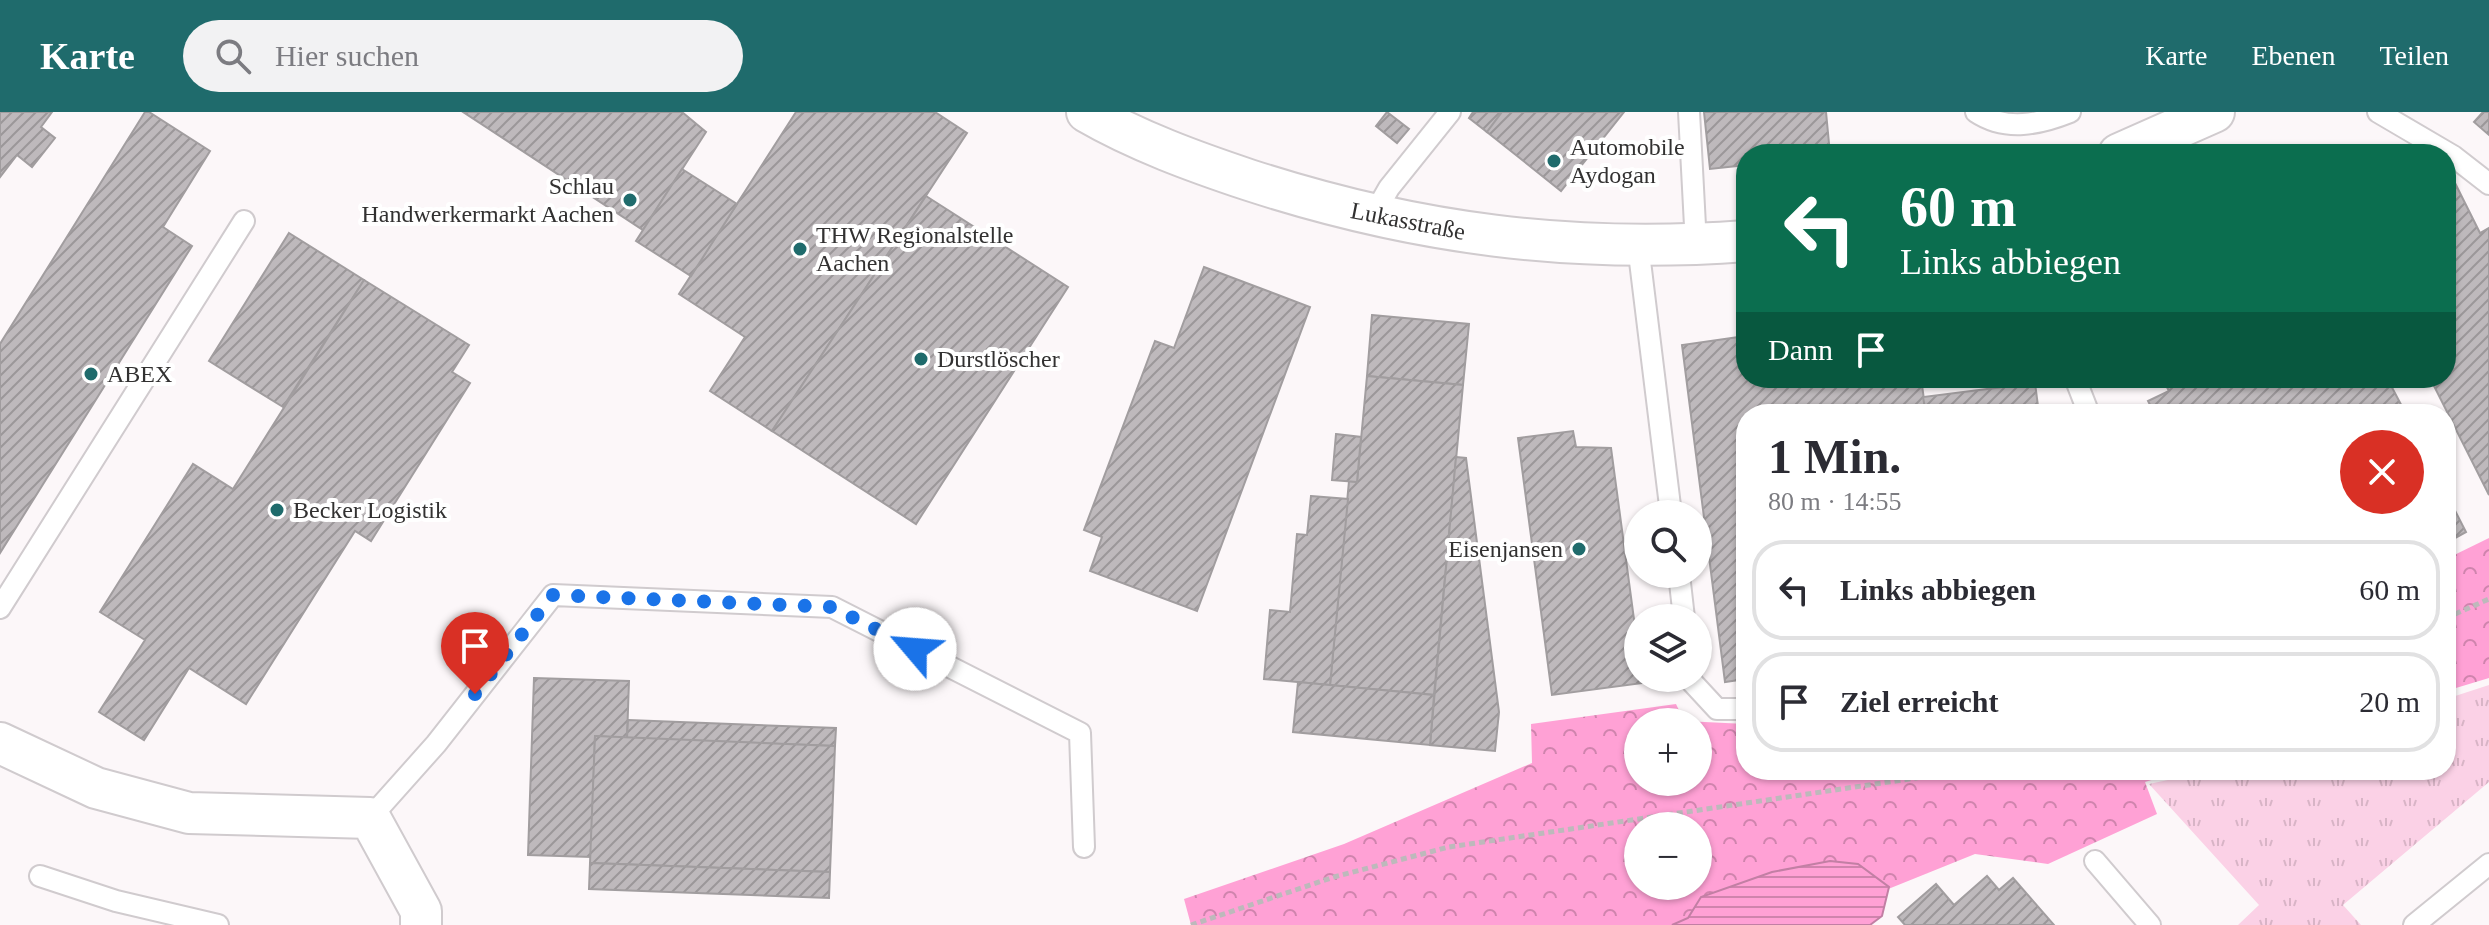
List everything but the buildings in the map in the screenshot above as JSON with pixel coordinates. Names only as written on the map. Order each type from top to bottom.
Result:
[{"type":"street","name":"Lukasstraße","points":[[1087,112],[1206,166],[1312,201],[1373,216],[1467,234],[1560,244],[1696,245],[1736,242]]},
{"type":"street","points":[[2142,144],[2214,112]]},
{"type":"street","points":[[0,743],[96,788],[189,813],[370,818],[421,911],[421,925]]},
{"type":"lane","points":[[1373,216],[1389,188],[1450,112]]},
{"type":"lane","points":[[1689,112],[1696,245]]},
{"type":"lane","points":[[1976,112],[2011,125],[2042,123],[2070,112]]},
{"type":"lane","points":[[2378,112],[2433,144]]},
{"type":"lane","points":[[2456,158],[2489,184]]},
{"type":"lane","points":[[0,608],[244,221]]},
{"type":"lane","points":[[1638,245],[1669,500]]},
{"type":"lane","points":[[370,818],[436,744],[553,595],[832,607],[1080,733],[1084,847]]},
{"type":"lane","points":[[1701,692],[1717,709],[1736,709]]},
{"type":"lane","points":[[2095,861],[2150,925]]},
{"type":"lane","points":[[2414,925],[2489,864]]},
{"type":"lane","points":[[40,876],[116,901],[218,925]]},
{"type":"path","points":[[2456,614],[2489,599]]},
{"type":"path","points":[[1191,925],[1334,877],[1449,847],[1902,780]]},
{"type":"green space","points":[[2489,538],[2489,678],[2456,688],[2456,554]]},
{"type":"green space","points":[[2489,685],[2489,782],[2343,905],[2361,925],[2238,925],[2259,905],[2149,784],[2168,780],[2456,780],[2456,696]]},
{"type":"green space","points":[[1676,704],[1678,708],[1647,708]]},
{"type":"green space","points":[[1624,711],[1624,796],[1712,796],[1712,722],[1736,724],[1736,780],[2152,780],[2145,782],[2157,814],[2048,864],[1975,854],[1799,925],[1191,925],[1184,899],[1344,844],[1532,763],[1531,724]]},
{"type":"water","points":[[1830,861],[1858,864],[1889,887],[1882,916],[1870,925],[1672,925],[1688,918],[1699,900],[1712,900],[1712,893],[1772,872]]},
{"type":"place","name":"Automobile Aydogan","points":[[1554,161]]},
{"type":"place","name":"Schlau Handwerkermarkt Aachen","points":[[630,200]]},
{"type":"place","name":"THW Regionalstelle Aachen","points":[[800,249]]},
{"type":"place","name":"Durstlöscher","points":[[921,359]]},
{"type":"place","name":"ABEX","points":[[91,374]]},
{"type":"place","name":"Becker Logistik","points":[[277,510]]},
{"type":"place","name":"Eisenjansen","points":[[1579,549]]},
{"type":"route","points":[[475,694],[553,595],[832,607],[915,649]]}]
